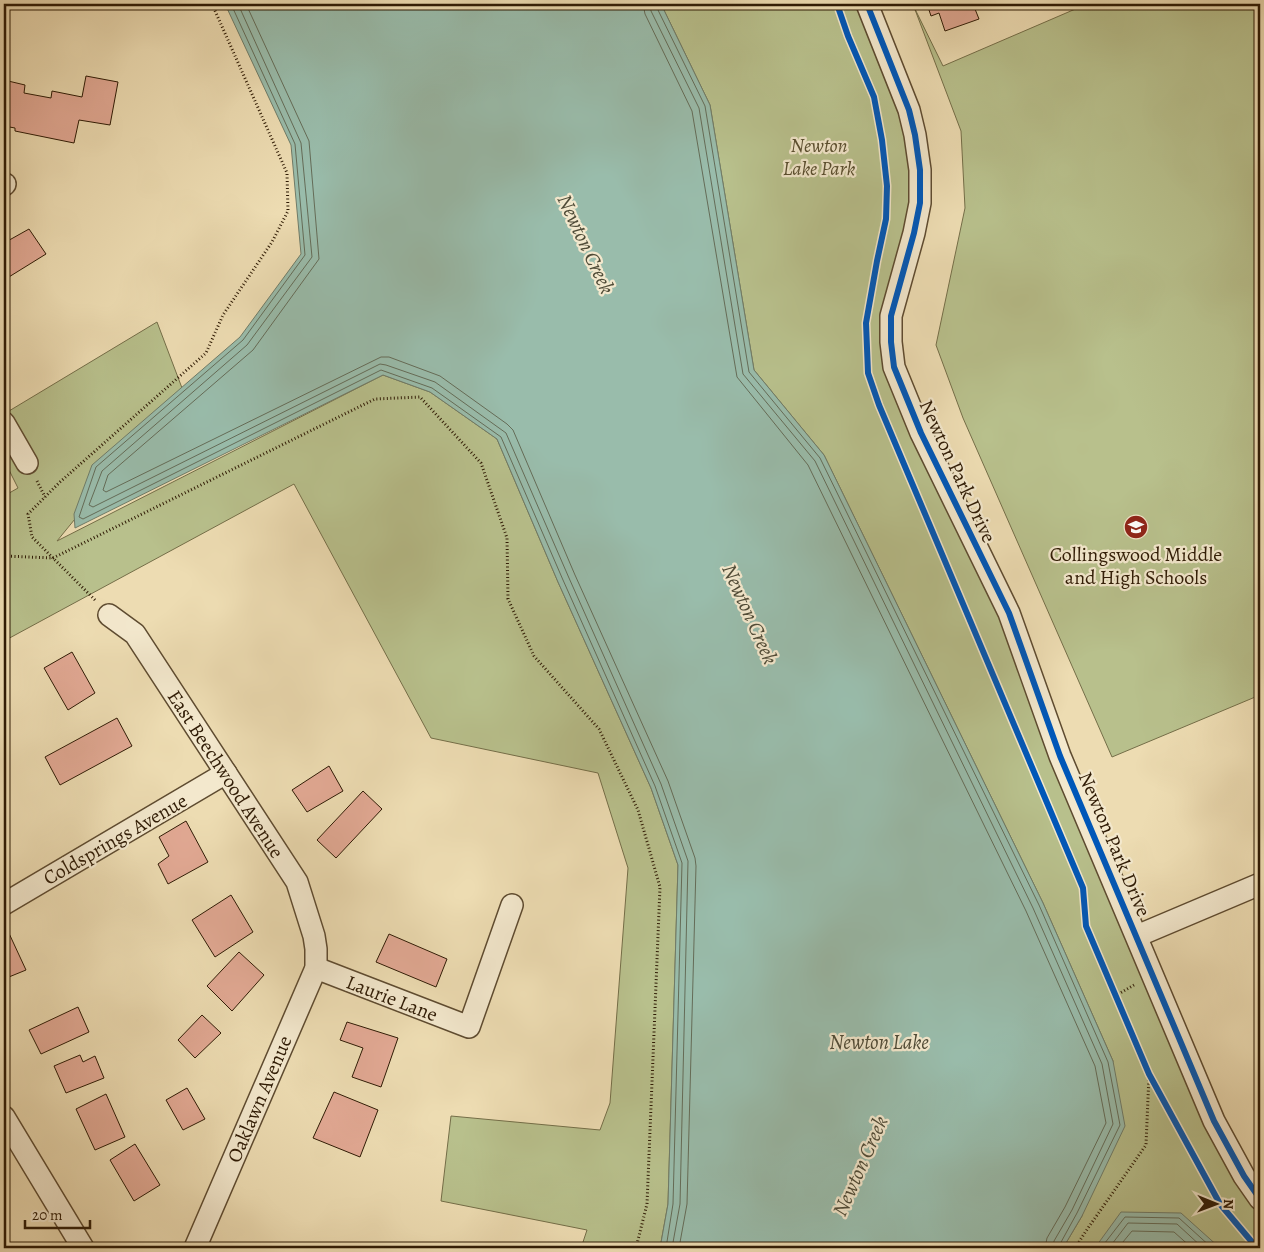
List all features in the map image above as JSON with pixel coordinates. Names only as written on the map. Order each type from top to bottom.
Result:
[{"type":"street","name":"Newton Park Drive","points":[[867,4],[909,110],[916,135],[920,170],[920,203],[914,233],[891,316],[891,342],[894,366],[921,433],[1008,613],[1060,756],[1214,1121],[1239,1168],[1260,1199]]},
{"type":"street","points":[[4,423],[27,462]]},
{"type":"street","name":"East Beechwood Avenue","points":[[109,615],[135,634],[297,882],[314,936],[316,958]]},
{"type":"street","name":"Coldsprings Avenue","points":[[4,904],[226,773]]},
{"type":"street","points":[[1137,936],[1260,884]]},
{"type":"street","name":"Laurie Lane","points":[[316,958],[469,1027],[512,905]]},
{"type":"street","name":"Oaklawn Avenue","points":[[195,1248],[316,958]]},
{"type":"street","points":[[4,1118],[82,1248]]},
{"type":"path","points":[[109,615],[32,537],[28,514],[60,482],[206,352],[223,315],[272,242],[288,212],[287,173],[212,4]]},
{"type":"path","points":[[4,556],[53,558],[375,399],[420,397],[481,463],[507,538],[508,599],[534,656],[599,729],[638,810],[660,887],[647,1204],[636,1248]]},
{"type":"path","points":[[1115,996],[1134,985]]},
{"type":"path","points":[[1077,1247],[1086,1230],[1146,1145],[1149,1074]]},
{"type":"green space","name":"Newton Lake Park","points":[[661,4],[867,4],[920,170],[891,342],[1060,756],[1260,1199],[1260,1248],[1063,1248],[1082,1216],[1113,1061],[1043,903],[824,455],[754,370],[710,105]]},
{"type":"green space","name":"Collingswood Middle and High Schools","points":[[1087,4],[1260,4],[1260,695],[1112,757],[963,418],[936,345],[965,208],[961,131],[914,7],[943,66]]},
{"type":"green space","points":[[157,322],[182,388],[57,541],[383,375],[430,392],[497,439],[558,582],[651,788],[678,865],[668,1204],[660,1248],[581,1248],[587,1230],[441,1201],[451,1116],[600,1130],[610,1103],[628,868],[598,773],[431,738],[294,484],[4,641],[4,496],[18,488],[4,460],[4,414]]},
{"type":"water","name":"Newton Lake","points":[[225,4],[661,4],[710,105],[754,370],[824,455],[1043,903],[1113,1061],[1125,1126],[1082,1216],[1063,1248],[660,1248],[668,1204],[678,865],[651,788],[558,582],[497,439],[430,392],[383,375],[75,528],[74,514],[92,465],[240,337],[301,254],[291,145]]},
{"type":"water","points":[[1121,1212],[1181,1213],[1220,1248],[1096,1248]]},
{"type":"building","points":[[927,4],[973,4],[979,19],[945,31],[939,13],[931,16]]},
{"type":"building","points":[[86,76],[118,82],[110,125],[79,120],[74,143],[15,131],[15,128],[4,126],[4,80],[25,85],[24,93],[51,98],[52,91],[82,97]]},
{"type":"building","points":[[29,229],[46,254],[4,280],[4,243]]},
{"type":"building","points":[[72,652],[95,693],[68,710],[44,668]]},
{"type":"building","points":[[117,718],[132,746],[60,785],[45,757]]},
{"type":"building","points":[[329,766],[343,791],[307,812],[292,790]]},
{"type":"building","points":[[363,791],[382,809],[336,858],[317,840]]},
{"type":"building","points":[[186,821],[208,862],[168,884],[158,864],[169,856],[159,837]]},
{"type":"building","points":[[231,895],[253,932],[215,957],[192,920]]},
{"type":"building","points":[[7,929],[26,970],[4,979],[4,930]]},
{"type":"building","points":[[389,934],[447,959],[436,987],[376,962]]},
{"type":"building","points":[[239,952],[264,975],[232,1011],[207,986]]},
{"type":"building","points":[[78,1007],[89,1032],[41,1054],[29,1030]]},
{"type":"building","points":[[202,1015],[221,1033],[195,1058],[178,1040]]},
{"type":"building","points":[[347,1022],[398,1038],[381,1087],[352,1077],[363,1048],[340,1040]]},
{"type":"building","points":[[80,1055],[83,1062],[95,1056],[104,1078],[66,1093],[54,1066]]},
{"type":"building","points":[[187,1088],[205,1119],[183,1130],[166,1100]]},
{"type":"building","points":[[334,1092],[378,1110],[360,1157],[313,1138]]},
{"type":"building","points":[[106,1094],[125,1137],[95,1150],[76,1109]]},
{"type":"building","points":[[135,1144],[160,1185],[134,1201],[110,1160]]},
{"type":"cycle path","points":[[837,4],[848,36],[874,97],[882,140],[887,186],[886,219],[866,323],[868,373],[879,405],[1083,888],[1086,926],[1149,1074],[1220,1204],[1257,1248]]},
{"type":"cycle path","points":[[867,4],[909,110],[920,170],[920,203],[914,233],[891,316],[891,342],[894,367],[921,433],[1009,613],[1060,756],[1214,1121],[1244,1176],[1260,1199]]},
{"type":"place","name":"Collingswood Middle and High Schools","points":[[1136,527]]},
{"type":"water label","name":"Newton Creek","points":[[586,244]]},
{"type":"water label","name":"Newton Creek","points":[[750,614]]},
{"type":"water label","name":"Newton Creek","points":[[860,1166]]}]
